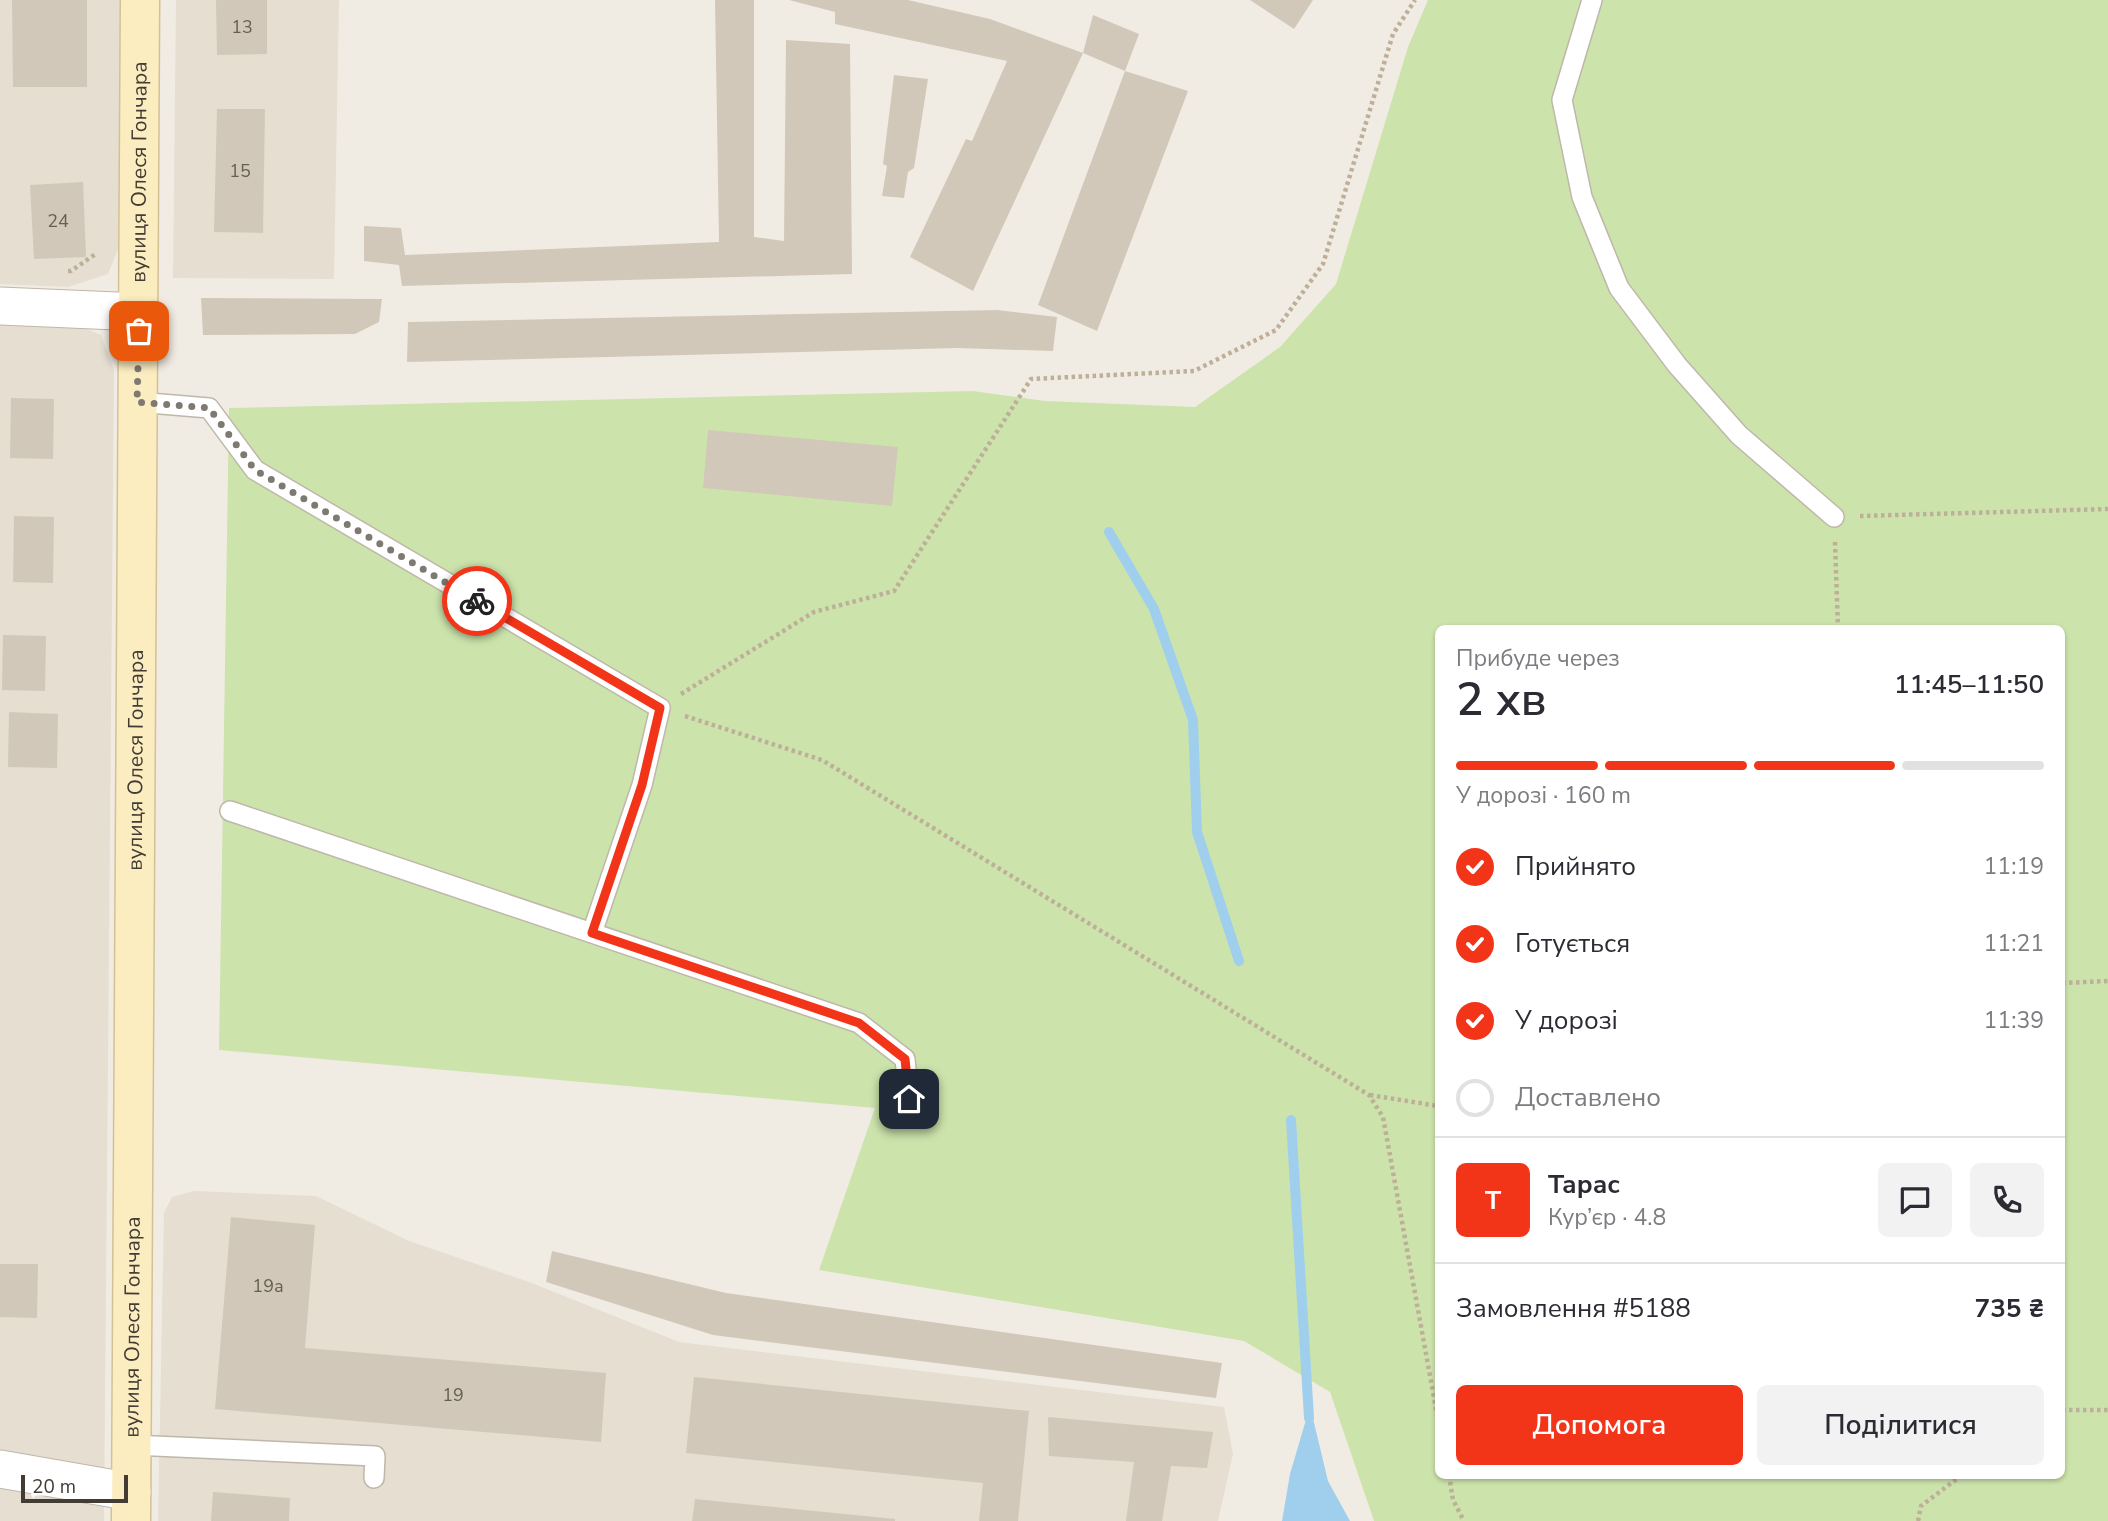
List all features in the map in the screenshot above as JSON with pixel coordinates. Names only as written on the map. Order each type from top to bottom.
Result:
[{"type":"main road","name":"вулиця Олеся Гончара","points":[[132,1507],[140,0]]},
{"type":"street","points":[[0,306],[140,312]]},
{"type":"street","points":[[0,1469],[132,1507]]},
{"type":"lane","points":[[1592,0],[1562,100],[1582,197],[1619,288],[1677,365],[1739,435],[1834,517]]},
{"type":"lane","points":[[137,402],[209,408],[255,470],[660,708],[642,785],[592,933]]},
{"type":"lane","points":[[230,811],[859,1023],[905,1059],[909,1099]]},
{"type":"lane","points":[[132,1445],[375,1456],[374,1478]]},
{"type":"path","points":[[660,708],[814,612],[894,591],[1031,379],[1194,371],[1276,330],[1323,264],[1392,34],[1415,0]]},
{"type":"path","points":[[1838,625],[1834,517],[2108,509]]},
{"type":"path","points":[[660,708],[822,760],[1369,1095],[1435,1106]]},
{"type":"path","points":[[2065,983],[2108,981]]},
{"type":"path","points":[[1369,1095],[1383,1117],[1435,1403]]},
{"type":"path","points":[[2065,1409],[2108,1410]]},
{"type":"path","points":[[1450,1479],[1453,1500],[1464,1521]]},
{"type":"path","points":[[1918,1521],[1921,1506],[1957,1479]]},
{"type":"shaded area","points":[[0,0],[123,0],[120,244],[108,274],[68,287],[0,284]]},
{"type":"shaded area","points":[[176,0],[339,0],[334,279],[173,278]]},
{"type":"shaded area","points":[[0,318],[67,321],[101,335],[114,370],[104,1521],[0,1521]]},
{"type":"shaded area","points":[[194,1191],[316,1196],[409,1241],[529,1282],[679,1342],[1224,1407],[1233,1454],[1218,1521],[158,1521],[164,1213],[172,1197]]},
{"type":"green space","points":[[1428,0],[2108,0],[2108,1521],[1374,1521],[1330,1392],[1244,1341],[819,1270],[875,1108],[219,1050],[229,408],[973,391],[1045,401],[1195,407],[1280,347],[1336,284],[1408,47]]},
{"type":"water","points":[[1310,1406],[1328,1481],[1350,1521],[1282,1521],[1290,1474]]},
{"type":"building","points":[[12,0],[87,0],[87,87],[13,87]]},
{"type":"building","points":[[216,0],[267,0],[267,54],[217,55]]},
{"type":"building","points":[[715,0],[754,0],[754,237],[784,241],[786,40],[850,44],[852,274],[402,286],[399,265],[364,261],[364,226],[401,228],[405,255],[719,242]]},
{"type":"building","points":[[789,0],[908,0],[990,19],[1083,53],[973,291],[910,257],[966,139],[972,141],[1007,61],[835,24],[835,12]]},
{"type":"building","points":[[1250,0],[1313,0],[1294,29]]},
{"type":"building","points":[[1093,15],[1139,34],[1125,71],[1083,53]]},
{"type":"building","points":[[1125,71],[1188,91],[1097,331],[1038,305]]},
{"type":"building","points":[[894,75],[928,79],[914,168],[908,172],[904,198],[882,196],[887,166],[883,164]]},
{"type":"building","points":[[217,109],[265,109],[263,233],[214,232]]},
{"type":"building","points":[[83,182],[86,257],[34,259],[30,185]]},
{"type":"building","points":[[201,298],[382,299],[379,322],[355,334],[203,335]]},
{"type":"building","points":[[997,310],[1057,317],[1053,351],[957,348],[407,362],[408,322]]},
{"type":"building","points":[[11,398],[54,399],[53,459],[10,458]]},
{"type":"building","points":[[708,430],[898,447],[892,506],[703,488]]},
{"type":"building","points":[[14,516],[54,517],[53,583],[13,582]]},
{"type":"building","points":[[3,635],[46,636],[45,691],[2,690]]},
{"type":"building","points":[[9,712],[58,714],[57,768],[8,767]]},
{"type":"building","points":[[231,1217],[315,1225],[305,1348],[606,1373],[601,1442],[215,1409]]},
{"type":"building","points":[[552,1251],[726,1293],[1222,1363],[1216,1398],[713,1335],[546,1282]]},
{"type":"building","points":[[0,1264],[38,1264],[37,1318],[0,1317]]},
{"type":"building","points":[[694,1377],[1029,1411],[1018,1521],[979,1521],[983,1483],[686,1453]]},
{"type":"building","points":[[1048,1417],[1213,1432],[1207,1468],[1171,1466],[1162,1521],[1126,1521],[1134,1462],[1049,1456]]},
{"type":"building","points":[[213,1492],[290,1498],[289,1521],[211,1521]]},
{"type":"building","points":[[695,1499],[895,1519],[895,1521],[692,1521]]},
{"type":"waterway","points":[[1109,532],[1154,609],[1193,720],[1197,832],[1239,961]]},
{"type":"waterway","points":[[1291,1120],[1309,1418]]},
{"type":"way so far","points":[[139,331],[137,402],[209,408],[255,470],[477,601]]},
{"type":"route","points":[[477,601],[660,708],[642,785],[592,933],[859,1023],[905,1059],[909,1099]]}]
